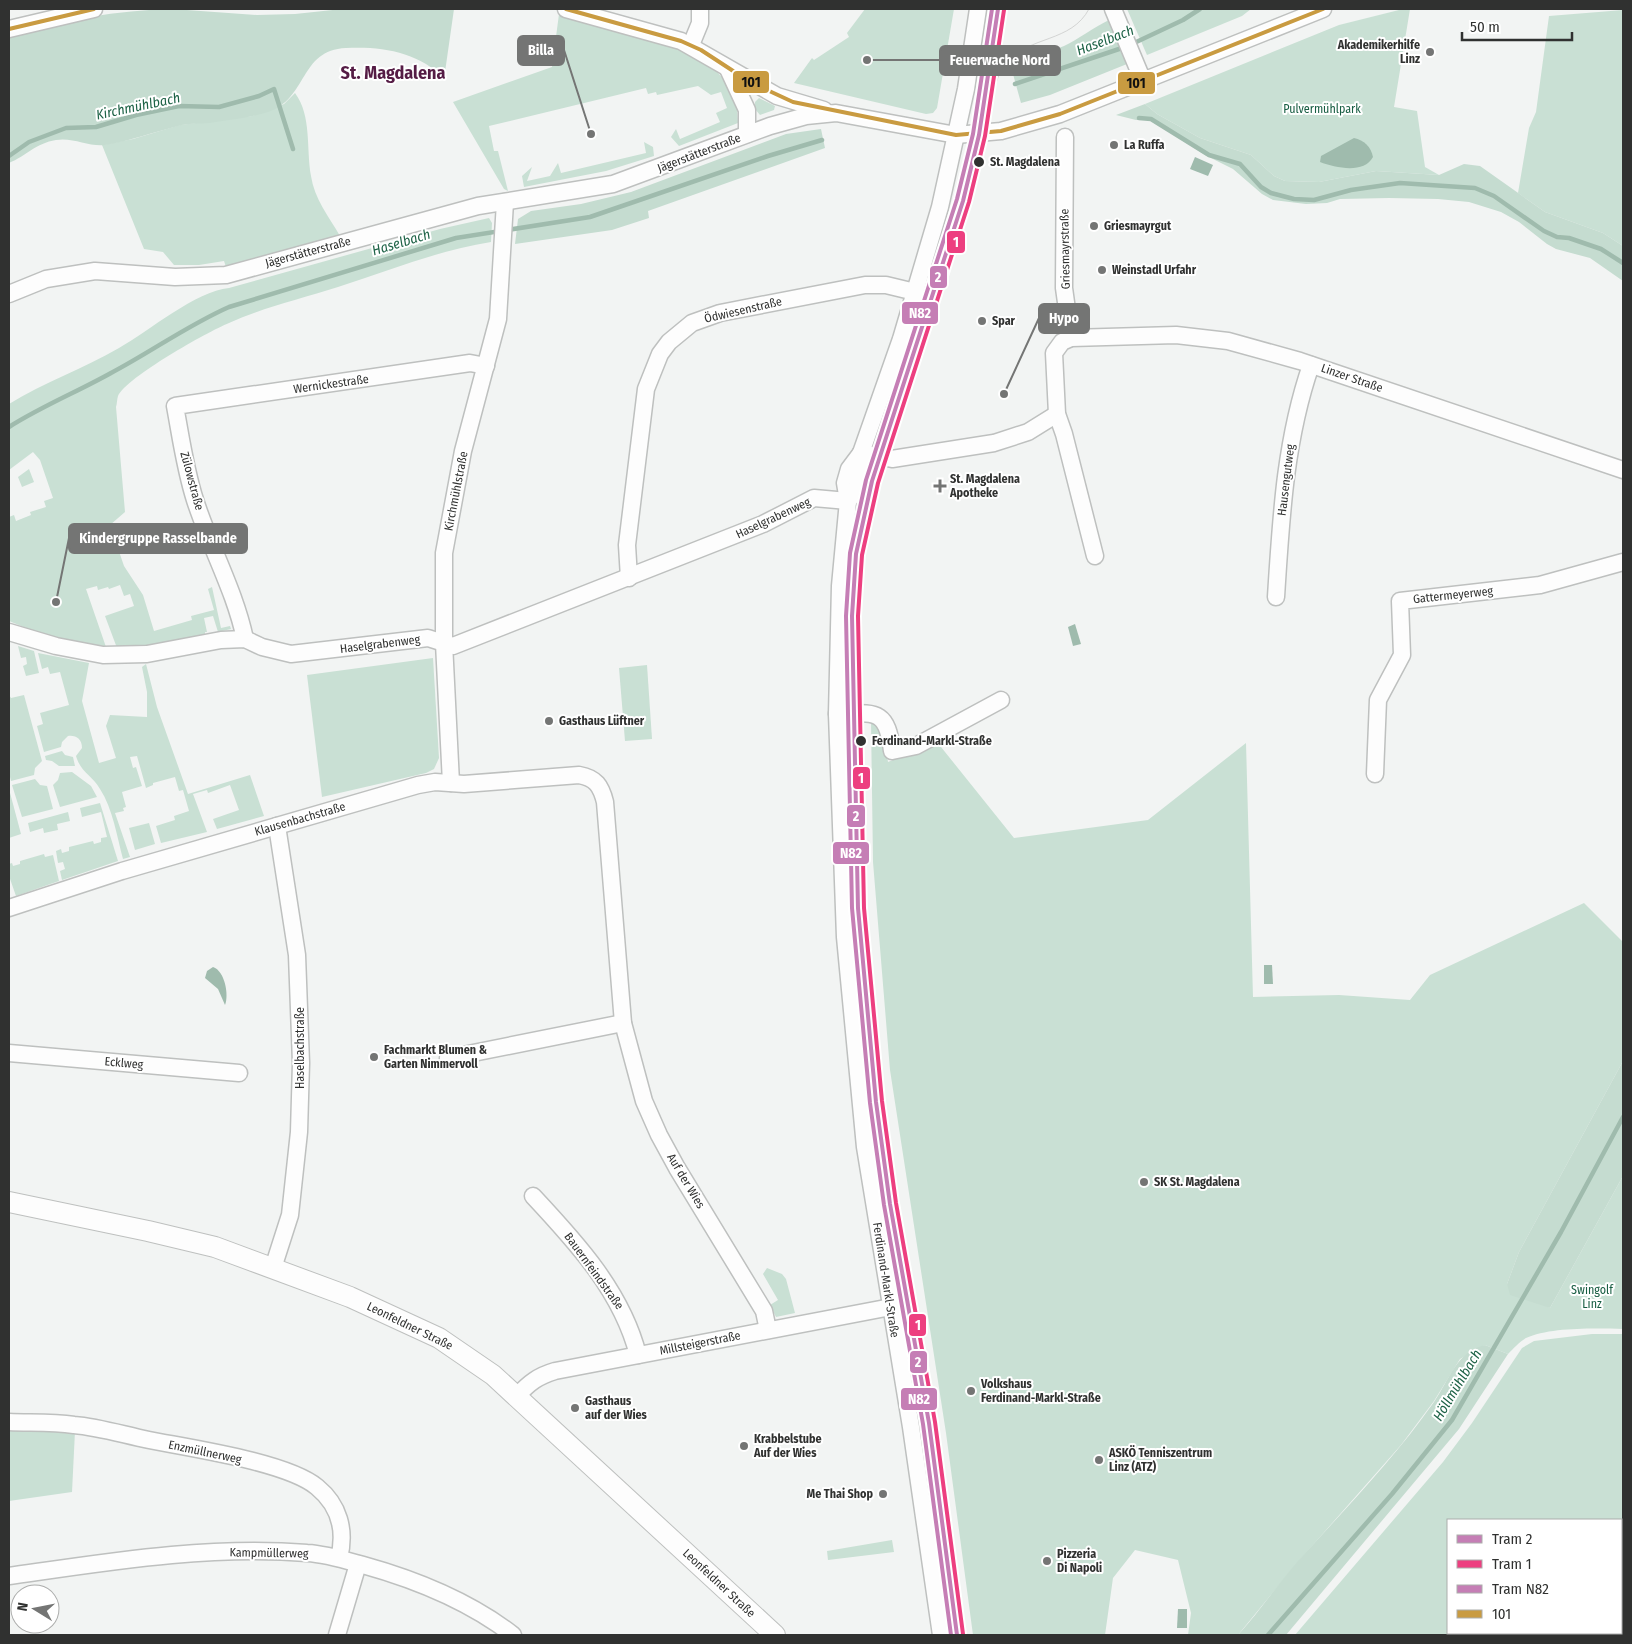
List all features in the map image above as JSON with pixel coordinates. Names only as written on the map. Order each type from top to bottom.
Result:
[{"type":"main road","name":"Leonfeldner Straße","points":[[9,1202],[190,1240],[273,1268],[383,1311],[439,1338],[493,1375],[517,1396],[775,1635]]},
{"type":"street","points":[[9,29],[94,9]]},
{"type":"street","points":[[566,9],[659,33],[691,45],[728,69],[777,96],[811,108],[836,113]]},
{"type":"street","points":[[691,45],[700,23],[700,9]]},
{"type":"street","name":"Ferdinand-Markl-Straße","points":[[941,1635],[865,1147],[855,1054],[841,868],[837,714],[840,586],[848,502],[844,487],[846,475],[861,453],[915,292],[940,207],[966,90],[978,9]]},
{"type":"street","points":[[1113,9],[1143,81]]},
{"type":"street","name":"Jägerstätterstraße","points":[[9,294],[46,279],[95,271],[175,277],[226,275],[447,214],[613,184],[747,134],[806,116],[836,113],[956,136],[995,132],[1039,121],[1323,9]]},
{"type":"street","name":"Jägerstätterstraße","points":[[728,69],[747,110],[747,134]]},
{"type":"street","name":"Griesmayrstraße","points":[[1065,137],[1064,288],[1071,338]]},
{"type":"street","name":"Kirchmühlstraße","points":[[451,783],[444,643],[444,553],[463,451],[498,319],[505,202]]},
{"type":"street","name":"Ödwiesenstraße","points":[[629,578],[627,545],[646,389],[660,354],[674,337],[692,324],[720,313],[865,285],[886,285],[915,292]]},
{"type":"street","name":"Linzer Straße","points":[[1071,338],[1200,336],[1253,347],[1311,364],[1623,470]]},
{"type":"street","points":[[1071,338],[1062,342],[1054,353],[1057,414],[1064,434],[1095,556]]},
{"type":"street","name":"Wernickestraße","points":[[175,406],[470,363],[486,366]]},
{"type":"street","name":"Hausengutweg","points":[[1276,597],[1283,490],[1288,455],[1311,364]]},
{"type":"street","name":"Zülowstraße","points":[[175,406],[195,500],[240,618],[245,640]]},
{"type":"street","points":[[861,453],[892,459],[994,443],[1028,432],[1057,414]]},
{"type":"street","name":"Haselgrabenweg","points":[[9,632],[56,646],[103,655],[147,654],[220,640],[245,640],[262,647],[292,654],[428,638],[454,646],[764,524],[808,501],[821,498],[848,502]]},
{"type":"street","name":"Gattermeyerweg","points":[[1375,774],[1378,700],[1402,655],[1400,601],[1531,586],[1623,562]]},
{"type":"street","points":[[837,714],[867,713],[880,718],[886,724],[890,733],[892,751],[916,746],[1002,700]]},
{"type":"street","name":"Klausenbachstraße","points":[[9,908],[122,871],[409,788],[436,782],[451,783],[579,775],[597,782]]},
{"type":"street","name":"Auf der Wies","points":[[597,782],[605,802],[622,1023],[644,1101],[658,1135],[764,1311],[768,1330]]},
{"type":"street","name":"Haselbachstraße","points":[[273,1268],[290,1215],[299,1132],[301,1063],[297,955],[277,826]]},
{"type":"street","points":[[448,1058],[622,1023]]},
{"type":"street","name":"Ecklweg","points":[[9,1054],[239,1073]]},
{"type":"street","name":"Bauernfeindstraße","points":[[533,1196],[566,1232],[621,1307],[632,1332],[638,1355]]},
{"type":"street","name":"Millsteigerstraße","points":[[517,1396],[531,1382],[542,1375],[890,1307]]},
{"type":"street","name":"Enzmüllnerweg","points":[[9,1422],[76,1425],[218,1454],[302,1477],[316,1486],[331,1501],[339,1515],[342,1534],[339,1558]]},
{"type":"street","name":"Kampmüllerweg","points":[[9,1576],[123,1560],[198,1554],[307,1553],[339,1558],[397,1575],[464,1603],[506,1633]]},
{"type":"street","points":[[336,1635],[358,1564]]},
{"type":"green space","points":[[865,9],[954,9],[937,108],[933,113],[926,114],[794,83],[812,58],[814,60],[849,37],[847,33]]},
{"type":"green space","points":[[1127,9],[1251,9],[1242,16],[1147,55]]},
{"type":"green space","name":"Pulvermühlpark","points":[[1403,9],[1410,9],[1394,107],[1417,111],[1425,167],[1439,175],[1376,171],[1319,182],[1285,181],[1274,176],[1251,155],[1200,138],[1157,114],[1145,104],[1339,25]]},
{"type":"green space","points":[[1623,10],[1623,246],[1603,233],[1545,212],[1518,193],[1529,128],[1536,112],[1549,16]]},
{"type":"green space","points":[[559,14],[669,43],[710,64],[727,83],[737,106],[738,123],[679,146],[671,137],[676,129],[680,139],[720,122],[716,113],[727,108],[721,92],[711,95],[698,86],[657,95],[656,92],[648,94],[646,88],[489,126],[494,151],[498,151],[508,191],[504,189],[453,102],[552,67]]},
{"type":"green space","points":[[295,93],[304,112],[315,192],[340,236],[226,267],[224,261],[199,265],[174,265],[163,252],[144,249],[102,145],[133,139],[180,125],[252,116],[284,104]]},
{"type":"green space","points":[[759,98],[775,106],[774,110],[760,115],[755,109],[755,102]]},
{"type":"green space","points":[[644,142],[653,147],[654,156],[606,171],[524,187],[522,176],[532,167],[527,181],[550,176],[558,163],[561,173],[646,153]]},
{"type":"green space","points":[[489,218],[492,223],[491,242],[452,250],[242,317],[218,328],[151,367],[124,388],[118,396],[116,407],[125,512],[110,525],[124,566],[143,595],[154,631],[192,620],[191,616],[214,610],[208,589],[212,587],[221,628],[230,626],[231,629],[218,632],[213,616],[204,618],[207,632],[205,632],[205,636],[156,648],[117,648],[105,616],[134,606],[130,594],[124,596],[120,585],[109,589],[108,587],[98,590],[97,586],[86,589],[106,647],[104,649],[46,636],[9,621],[9,517],[14,515],[16,521],[31,515],[30,512],[46,507],[44,501],[53,498],[40,460],[33,452],[9,470],[9,404],[105,356],[202,296],[440,229]]},
{"type":"green space","points":[[29,469],[34,482],[22,487],[18,477]]},
{"type":"green space","points":[[18,646],[34,651],[39,673],[26,676],[23,666],[27,664],[26,657],[21,658]]},
{"type":"green space","points":[[38,653],[89,663],[82,701],[99,763],[116,758],[106,726],[110,715],[147,717],[147,692],[142,667],[146,664],[157,707],[188,794],[250,775],[264,816],[217,829],[213,819],[239,810],[230,785],[208,793],[207,790],[193,794],[207,832],[161,843],[156,826],[175,820],[174,816],[189,811],[183,790],[179,791],[175,777],[153,783],[153,785],[146,788],[137,756],[130,757],[133,768],[136,767],[142,786],[122,792],[126,807],[123,808],[124,811],[115,813],[130,857],[123,859],[108,805],[97,784],[78,762],[76,756],[82,748],[80,740],[74,736],[68,736],[62,742],[61,747],[44,752],[37,726],[43,724],[40,713],[69,705],[60,672],[50,674],[48,667],[42,669]]},
{"type":"green space","points":[[433,658],[439,758],[434,769],[426,773],[322,797],[307,675]]},
{"type":"green space","points":[[647,665],[652,739],[625,741],[619,668]]},
{"type":"green space","points":[[9,695],[11,698],[24,695],[42,761],[35,768],[34,775],[11,781],[9,773]]},
{"type":"green space","name":"Swingolf Linz","points":[[871,721],[883,729],[888,762],[937,742],[1014,838],[1148,820],[1246,743],[1253,997],[1339,995],[1410,1000],[1430,975],[1584,903],[1623,942],[1623,1061],[1519,1252],[1507,1284],[1550,1308],[1623,1176],[1623,1329],[1573,1329],[1536,1334],[1526,1338],[1508,1354],[1485,1345],[1460,1359],[1434,1401],[1401,1445],[1297,1563],[1238,1635],[1188,1635],[1191,1613],[1178,1560],[1135,1550],[1113,1578],[1105,1635],[973,1635],[946,1433],[890,1070],[873,862]]},
{"type":"green space","points":[[62,751],[65,755],[73,757],[75,766],[59,766],[52,761],[46,760],[45,756]]},
{"type":"green space","points":[[72,772],[91,786],[97,797],[60,807],[53,785],[58,780],[60,773]]},
{"type":"green space","points":[[35,779],[40,785],[47,786],[53,809],[22,817],[12,785]]},
{"type":"green space","points":[[9,789],[21,834],[9,838]]},
{"type":"green space","points":[[100,803],[118,861],[62,880],[60,871],[65,869],[63,862],[58,863],[56,851],[61,849],[62,853],[69,851],[69,847],[93,841],[94,844],[101,842],[101,838],[107,837],[101,812],[82,817],[80,808]]},
{"type":"green space","points":[[68,812],[70,821],[57,824],[58,830],[44,833],[43,828],[30,832],[28,823]]},
{"type":"green space","points":[[149,823],[155,844],[135,850],[129,828]]},
{"type":"green space","points":[[44,854],[45,857],[53,855],[59,881],[16,896],[9,876],[9,864],[12,863],[13,866],[20,864],[20,861]]},
{"type":"green space","points":[[767,1268],[782,1274],[786,1279],[795,1313],[776,1317],[770,1305],[778,1300],[763,1274]]},
{"type":"green space","points":[[1592,1334],[1623,1334],[1623,1635],[1295,1635],[1443,1462],[1472,1423],[1522,1348],[1534,1341]]},
{"type":"green space","points":[[9,1429],[75,1431],[72,1492],[9,1501]]},
{"type":"green space","points":[[892,1540],[894,1552],[828,1560],[827,1551]]},
{"type":"shaded area","points":[[173,9],[257,15],[295,14],[342,9],[454,9],[444,79],[423,62],[412,57],[373,48],[346,48],[331,51],[320,57],[311,66],[290,97],[281,106],[268,112],[231,120],[182,125],[105,145],[93,145],[62,139],[56,140],[43,144],[9,163],[9,37],[90,17],[131,11]]},
{"type":"shaded area","points":[[1109,20],[1127,64],[1050,95],[1021,103],[1013,74],[1024,62],[1036,55],[1064,46]]},
{"type":"shaded area","points":[[1145,104],[1157,114],[1200,138],[1251,155],[1274,176],[1285,181],[1319,182],[1376,171],[1439,175],[1464,164],[1480,166],[1545,212],[1603,233],[1623,246],[1623,281],[1590,258],[1556,249],[1547,244],[1519,222],[1501,212],[1469,202],[1389,198],[1340,199],[1327,203],[1306,204],[1273,200],[1262,194],[1233,169],[1205,155],[1151,120],[1136,120],[1116,115]]},
{"type":"shaded area","points":[[821,129],[825,148],[648,211],[649,218],[612,230],[515,244],[518,219],[531,211],[581,204],[631,192],[786,134]]},
{"type":"shaded area","points":[[1354,138],[1364,142],[1371,150],[1373,157],[1369,162],[1356,168],[1341,168],[1320,162],[1321,156]]},
{"type":"shaded area","points":[[1195,157],[1213,165],[1208,176],[1190,169]]},
{"type":"shaded area","points":[[1075,624],[1081,644],[1073,646],[1068,627]]},
{"type":"shaded area","points":[[1264,965],[1272,965],[1273,984],[1264,984]]},
{"type":"shaded area","points":[[213,967],[220,973],[225,984],[225,1005],[218,989],[205,978],[207,971]]},
{"type":"shaded area","points":[[1623,1061],[1623,1176],[1550,1308],[1510,1295],[1507,1284],[1519,1252]]},
{"type":"shaded area","points":[[1485,1345],[1508,1354],[1459,1429],[1286,1635],[1238,1635],[1298,1561],[1402,1444],[1434,1402],[1461,1360],[1475,1348]]},
{"type":"shaded area","points":[[1178,1609],[1187,1609],[1187,1628],[1177,1628]]},
{"type":"waterway","name":"Haselbach","points":[[1132,44],[1183,20],[1200,9]]},
{"type":"waterway","name":"Haselbach","points":[[1015,84],[1125,47]]},
{"type":"waterway","name":"Kirchmühlbach","points":[[9,156],[29,142],[66,128],[96,127],[136,115],[179,106],[219,107],[259,96],[274,89],[293,149]]},
{"type":"waterway","points":[[1139,118],[1151,119],[1209,155],[1240,164],[1261,187],[1271,193],[1294,199],[1314,200],[1351,190],[1400,183],[1475,188],[1494,196],[1544,231],[1557,237],[1569,238],[1601,249],[1623,263]]},
{"type":"waterway","name":"Haselbach","points":[[9,427],[229,307],[456,238],[590,217],[768,156],[822,140]]},
{"type":"waterway","name":"Höllmühlbach","points":[[1268,1635],[1392,1494],[1452,1420],[1561,1232],[1623,1117]]},
{"type":"tram line","name":"N82","points":[[951,1635],[923,1424],[884,1205],[870,1103],[852,908],[846,616],[850,553],[866,480],[957,199],[973,134],[992,9]]},
{"type":"tram line","name":"2","points":[[957,1635],[929,1423],[890,1204],[876,1102],[858,908],[852,616],[856,554],[872,481],[963,201],[979,135],[998,9]]},
{"type":"tram line","points":[[992,95],[1001,70],[1016,54],[1072,28],[1089,9]]},
{"type":"tram line","name":"1","points":[[963,1634],[935,1422],[896,1203],[882,1101],[864,908],[858,616],[862,555],[878,483],[969,202],[985,136],[1004,10]]},
{"type":"transit line","name":"101","points":[[9,29],[94,9]]},
{"type":"transit line","name":"101","points":[[566,9],[681,41],[701,50],[750,82],[793,102],[956,135],[1001,131],[1060,114],[1323,9]]},
{"type":"place","name":"Akademikerhilfe Linz","points":[[1430,52]]},
{"type":"place","name":"Feuerwache Nord","points":[[867,60]]},
{"type":"place","name":"Billa","points":[[591,134]]},
{"type":"place","name":"La Ruffa","points":[[1114,145]]},
{"type":"place","name":"St. Magdalena","points":[[979,162]]},
{"type":"place","name":"Griesmayrgut","points":[[1094,226]]},
{"type":"place","name":"Weinstadl Urfahr","points":[[1102,270]]},
{"type":"place","name":"Spar","points":[[982,321]]},
{"type":"place","name":"Hypo","points":[[1004,394]]},
{"type":"place","name":"St. Magdalena Apotheke","points":[[940,486]]},
{"type":"place","name":"Kindergruppe Rasselbande","points":[[56,602]]},
{"type":"place","name":"Gasthaus Lüftner","points":[[549,721]]},
{"type":"place","name":"Ferdinand-Markl-Straße","points":[[861,741]]},
{"type":"place","name":"Fachmarkt Blumen & Garten Nimmervoll","points":[[374,1057]]},
{"type":"place","name":"SK St. Magdalena","points":[[1144,1182]]},
{"type":"place","name":"Volkshaus Ferdinand-Markl-Straße","points":[[971,1391]]},
{"type":"place","name":"Gasthaus auf der Wies","points":[[575,1408]]},
{"type":"place","name":"Krabbelstube Auf der Wies","points":[[744,1446]]},
{"type":"place","name":"ASKÖ Tenniszentrum Linz (ATZ)","points":[[1099,1460]]},
{"type":"place","name":"Me Thai Shop","points":[[883,1494]]},
{"type":"place","name":"Pizzeria Di Napoli","points":[[1047,1561]]},
{"type":"district","name":"St. Magdalena","points":[[393,73]]}]
